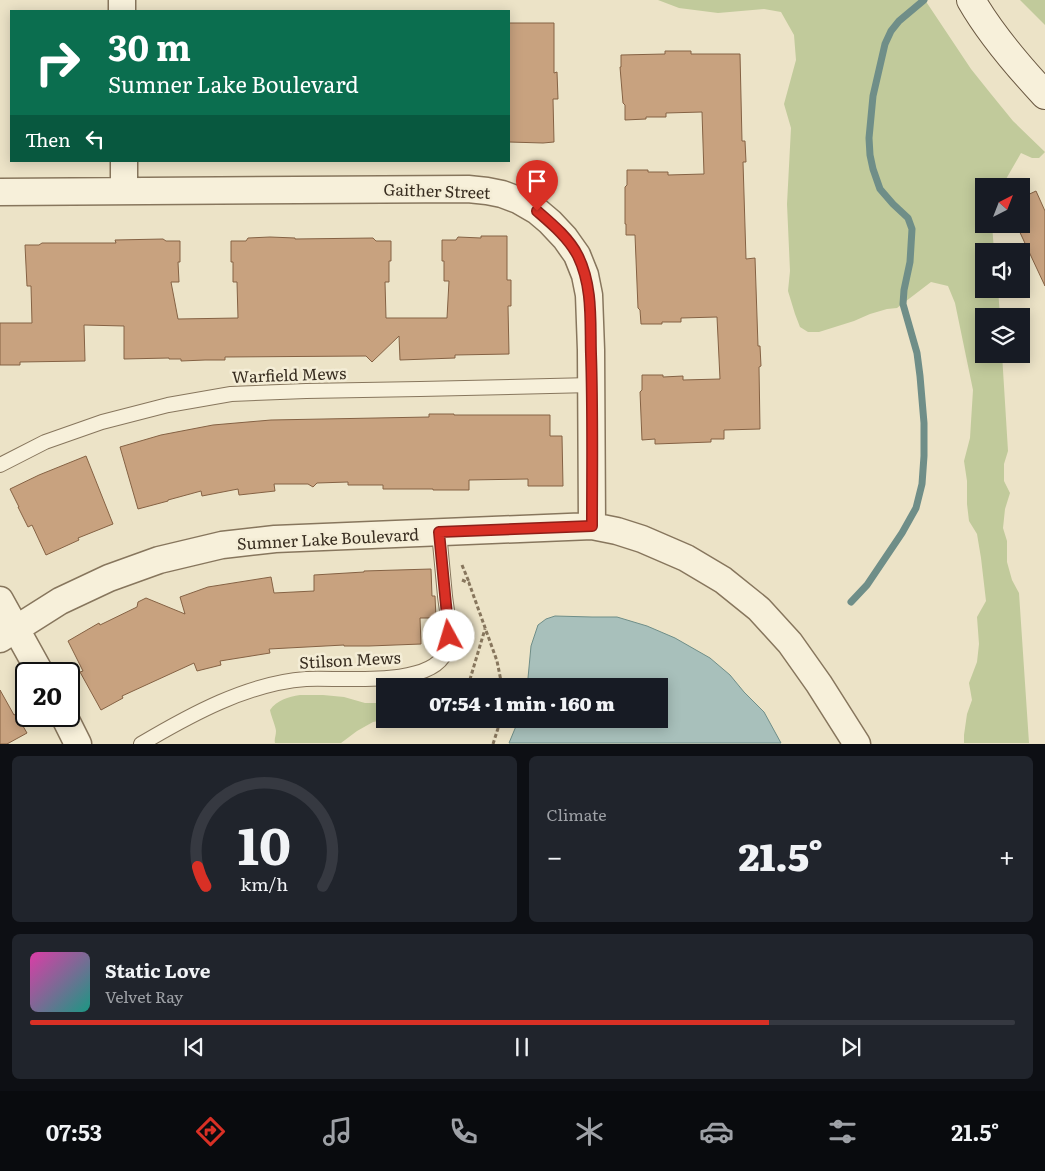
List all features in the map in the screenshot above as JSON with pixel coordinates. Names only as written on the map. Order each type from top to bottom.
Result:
[{"type":"main road","points":[[971,0],[996,38],[1045,95]]},
{"type":"street","points":[[124,162],[124,191]]},
{"type":"street","name":"Gaither Street","points":[[0,192],[468,189],[502,194],[518,200],[537,211],[565,238],[577,255],[585,275],[589,295],[592,384],[592,526]]},
{"type":"street","name":"Sumner Lake Boulevard","points":[[8,634],[60,601],[109,578],[159,560],[222,545],[275,539],[592,526],[642,539],[686,558],[723,580],[759,609],[790,642],[857,744]]},
{"type":"street","points":[[0,600],[8,634],[31,662]]},
{"type":"street","points":[[70,727],[78,744]]},
{"type":"lane","name":"Warfield Mews","points":[[0,465],[45,442],[102,422],[168,405],[231,394],[592,384]]},
{"type":"lane","name":"Stilson Mews","points":[[141,744],[198,712],[228,699],[280,683],[305,679],[393,678],[419,673],[439,662],[445,653],[449,636],[439,532]]},
{"type":"path","points":[[443,577],[452,577],[469,583],[497,661],[500,678]]},
{"type":"path","points":[[470,678],[485,629]]},
{"type":"path","points":[[493,744],[498,728]]},
{"type":"green space","points":[[658,0],[925,0],[971,69],[1013,121],[1045,152],[1039,158],[1032,158],[1021,153],[1007,178],[975,178],[975,233],[993,233],[993,243],[975,243],[975,298],[999,298],[999,308],[975,308],[975,363],[1003,363],[1008,451],[1004,464],[1004,481],[1010,493],[1005,509],[1003,528],[1007,541],[1007,562],[1012,580],[1019,593],[1029,743],[964,743],[967,714],[972,700],[969,683],[977,662],[979,644],[977,617],[986,601],[977,534],[969,521],[964,461],[970,438],[973,390],[955,303],[948,286],[931,282],[897,308],[870,314],[819,332],[808,332],[800,327],[788,291],[790,271],[787,204],[791,128],[784,104],[796,60],[794,35],[781,12],[764,9],[718,13],[679,8]]},
{"type":"green space","points":[[1020,0],[1045,0],[1045,25]]},
{"type":"green space","points":[[323,695],[344,697],[365,703],[376,703],[376,721],[357,731],[341,743],[275,743],[276,729],[270,710],[276,704],[291,697]]},
{"type":"water","points":[[555,616],[617,617],[647,626],[675,638],[710,658],[730,675],[764,712],[781,743],[509,743],[515,728],[668,728],[668,678],[528,678],[531,646],[538,625],[546,619]]},
{"type":"building","points":[[510,23],[554,23],[554,73],[557,72],[558,99],[553,99],[554,142],[510,142]]},
{"type":"building","points":[[665,51],[691,51],[691,54],[740,54],[742,141],[745,141],[746,162],[743,162],[746,259],[755,258],[758,346],[760,346],[761,366],[759,367],[760,429],[724,430],[724,439],[711,439],[711,442],[655,444],[655,439],[642,440],[640,392],[642,390],[642,375],[683,376],[683,380],[720,379],[717,317],[681,318],[681,322],[641,324],[640,310],[638,308],[635,235],[626,235],[625,224],[627,170],[668,172],[668,175],[704,174],[702,112],[666,113],[666,117],[625,120],[620,67],[621,55],[665,54]]},
{"type":"building","points":[[1036,191],[1045,211],[1045,286],[1030,254],[1030,243],[1025,243],[1020,233],[1030,233],[1030,194]]},
{"type":"building","points":[[481,236],[507,236],[507,280],[511,280],[511,306],[508,306],[509,354],[455,355],[455,358],[400,360],[399,336],[372,362],[366,356],[225,357],[225,360],[181,361],[181,359],[169,358],[124,359],[124,326],[84,325],[85,361],[20,362],[20,365],[0,365],[0,323],[32,323],[31,286],[27,286],[25,245],[39,245],[42,243],[116,243],[115,240],[163,239],[166,241],[180,241],[179,282],[171,282],[178,319],[238,318],[237,282],[233,282],[231,241],[246,241],[248,238],[270,237],[295,239],[373,238],[376,241],[391,241],[389,282],[385,282],[386,318],[447,318],[449,281],[444,281],[442,240],[456,240],[458,237],[481,238]]},
{"type":"building","points":[[429,414],[550,415],[550,436],[562,436],[563,486],[528,486],[528,479],[469,480],[469,490],[383,489],[383,485],[348,485],[348,482],[317,483],[313,487],[308,484],[274,484],[275,491],[239,495],[238,489],[202,496],[201,491],[138,509],[120,447],[161,435],[213,425],[271,420],[429,417]]},
{"type":"building","points":[[86,456],[113,524],[78,538],[79,540],[46,555],[32,525],[28,527],[10,489]]},
{"type":"building","points":[[431,569],[432,596],[435,596],[436,618],[420,618],[421,644],[344,645],[269,649],[270,653],[220,661],[221,665],[197,671],[194,663],[122,696],[123,698],[101,710],[80,672],[83,671],[80,662],[68,641],[99,623],[100,625],[137,607],[138,602],[146,598],[185,614],[180,597],[208,587],[271,577],[274,593],[314,591],[314,575]]},
{"type":"building","points":[[0,690],[15,714],[15,727],[24,727],[27,733],[7,744],[0,744]]},
{"type":"waterway","points":[[851,602],[867,585],[902,533],[916,508],[922,484],[924,423],[920,376],[917,353],[903,304],[910,262],[912,229],[908,218],[880,189],[873,169],[869,138],[873,96],[885,44],[891,31],[899,21],[924,0]]},
{"type":"route","points":[[449,636],[439,532],[592,526],[592,384],[589,295],[585,275],[577,255],[565,238],[537,211]]}]
